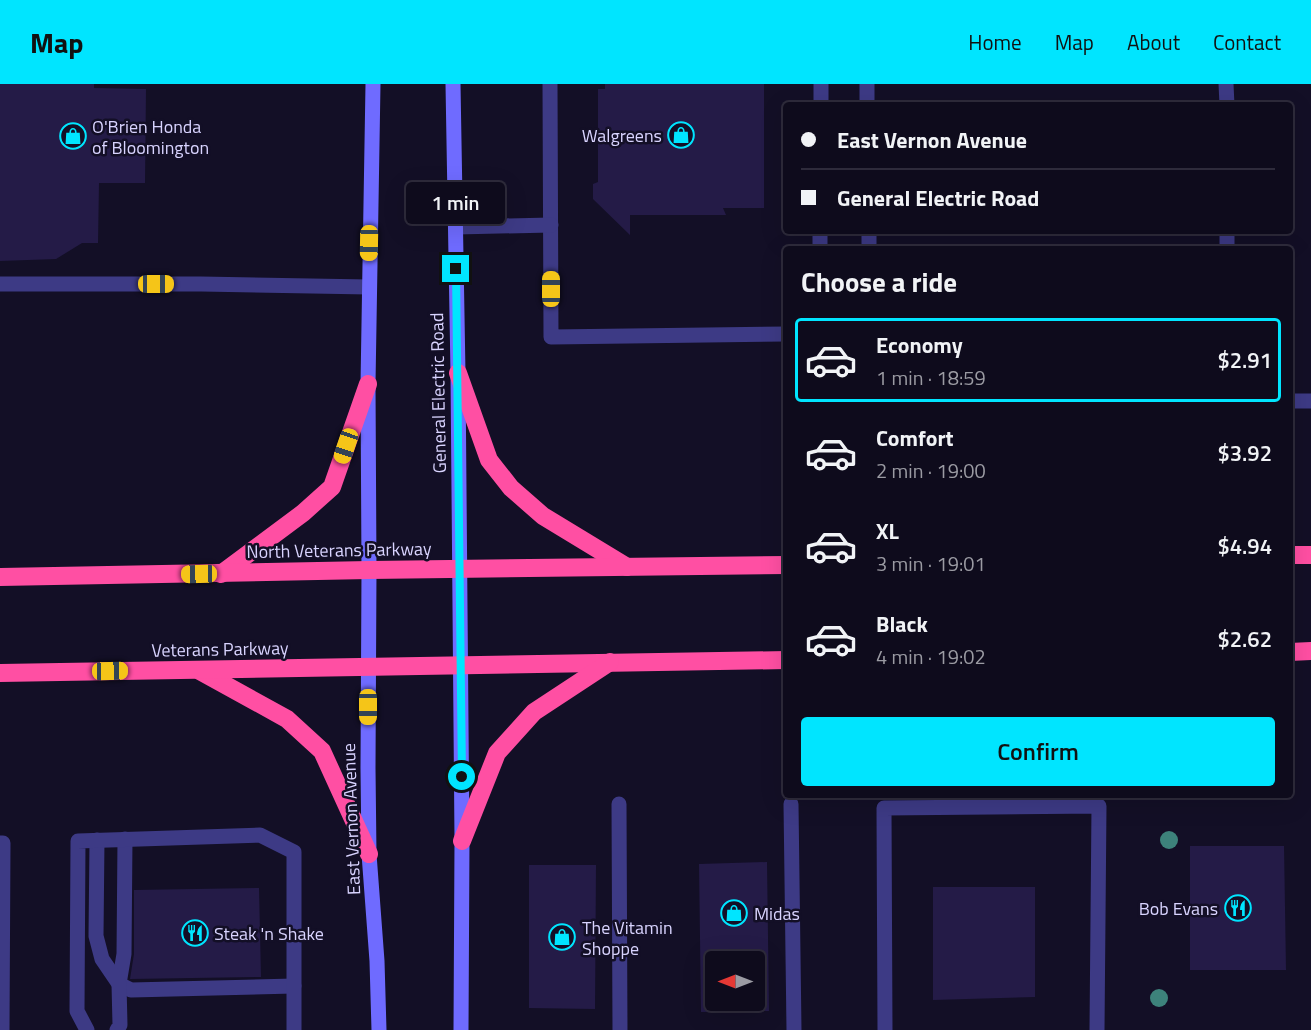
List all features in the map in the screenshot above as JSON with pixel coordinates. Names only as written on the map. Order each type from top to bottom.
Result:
[{"type":"highway","points":[[458,373],[489,460],[511,488],[543,516],[627,567]]},
{"type":"highway","points":[[221,574],[303,513],[332,487],[368,384]]},
{"type":"highway","points":[[1293,555],[1311,555]]},
{"type":"highway","name":"North Veterans Parkway","points":[[0,577],[783,565]]},
{"type":"highway","points":[[1293,652],[1311,651]]},
{"type":"highway","points":[[368,667],[783,660]]},
{"type":"highway","points":[[462,842],[497,753],[534,712],[610,662]]},
{"type":"highway","name":"Veterans Parkway","points":[[0,673],[368,667]]},
{"type":"highway","points":[[198,670],[287,719],[322,751],[369,854]]},
{"type":"main road","points":[[369,570],[368,384],[373,84]]},
{"type":"main road","name":"General Electric Road","points":[[453,84],[460,666]]},
{"type":"main road","name":"East Vernon Avenue","points":[[369,570],[369,854],[377,961],[379,1030]]},
{"type":"main road","points":[[460,666],[461,1030]]},
{"type":"lane","points":[[550,84],[551,337],[783,334]]},
{"type":"lane","points":[[821,84],[821,102]]},
{"type":"lane","points":[[867,84],[867,102]]},
{"type":"lane","points":[[1226,84],[1227,102]]},
{"type":"lane","points":[[456,227],[551,225]]},
{"type":"lane","points":[[0,284],[369,287]]},
{"type":"lane","points":[[1293,401],[1311,401]]},
{"type":"lane","points":[[620,804],[620,1030]]},
{"type":"lane","points":[[791,804],[794,1030]]},
{"type":"lane","points":[[885,1030],[884,808],[1099,806],[1097,1030]]},
{"type":"lane","points":[[87,1030],[77,1011],[78,841],[260,835],[294,852],[294,1030]]},
{"type":"lane","points":[[117,1030],[120,1026],[119,984],[124,954],[125,839]]},
{"type":"lane","points":[[97,840],[96,936],[102,959],[119,984],[130,990],[294,986]]},
{"type":"lane","points":[[0,843],[3,843],[2,1030]]},
{"type":"building","name":"O'Brien Honda of Bloomington","points":[[0,84],[94,84],[94,88],[146,89],[145,183],[99,183],[98,243],[82,243],[56,259],[0,261]]},
{"type":"building","name":"Walgreens","points":[[605,84],[764,84],[764,208],[723,208],[726,215],[630,215],[630,235],[593,199],[593,184],[598,182],[598,89],[605,89]]},
{"type":"building","name":"Bob Evans","points":[[1190,846],[1284,846],[1286,970],[1190,970]]},
{"type":"building","name":"Midas","points":[[767,862],[769,1011],[701,1012],[699,864]]},
{"type":"building","name":"The Vitamin Shoppe","points":[[529,865],[596,865],[595,1009],[529,1008]]},
{"type":"building","points":[[933,887],[1035,887],[1035,997],[933,1000]]},
{"type":"building","name":"Steak 'n Shake","points":[[259,888],[261,977],[130,979],[134,954],[134,890]]},
{"type":"place","name":"Walgreens","points":[[681,135]]},
{"type":"place","name":"O'Brien Honda of Bloomington","points":[[73,136]]},
{"type":"place","name":"Bob Evans","points":[[1238,908]]},
{"type":"place","name":"Midas","points":[[734,913]]},
{"type":"place","name":"Steak 'n Shake","points":[[195,933]]},
{"type":"place","name":"The Vitamin Shoppe","points":[[562,937]]},
{"type":"route","points":[[456,269],[462,777]]}]
